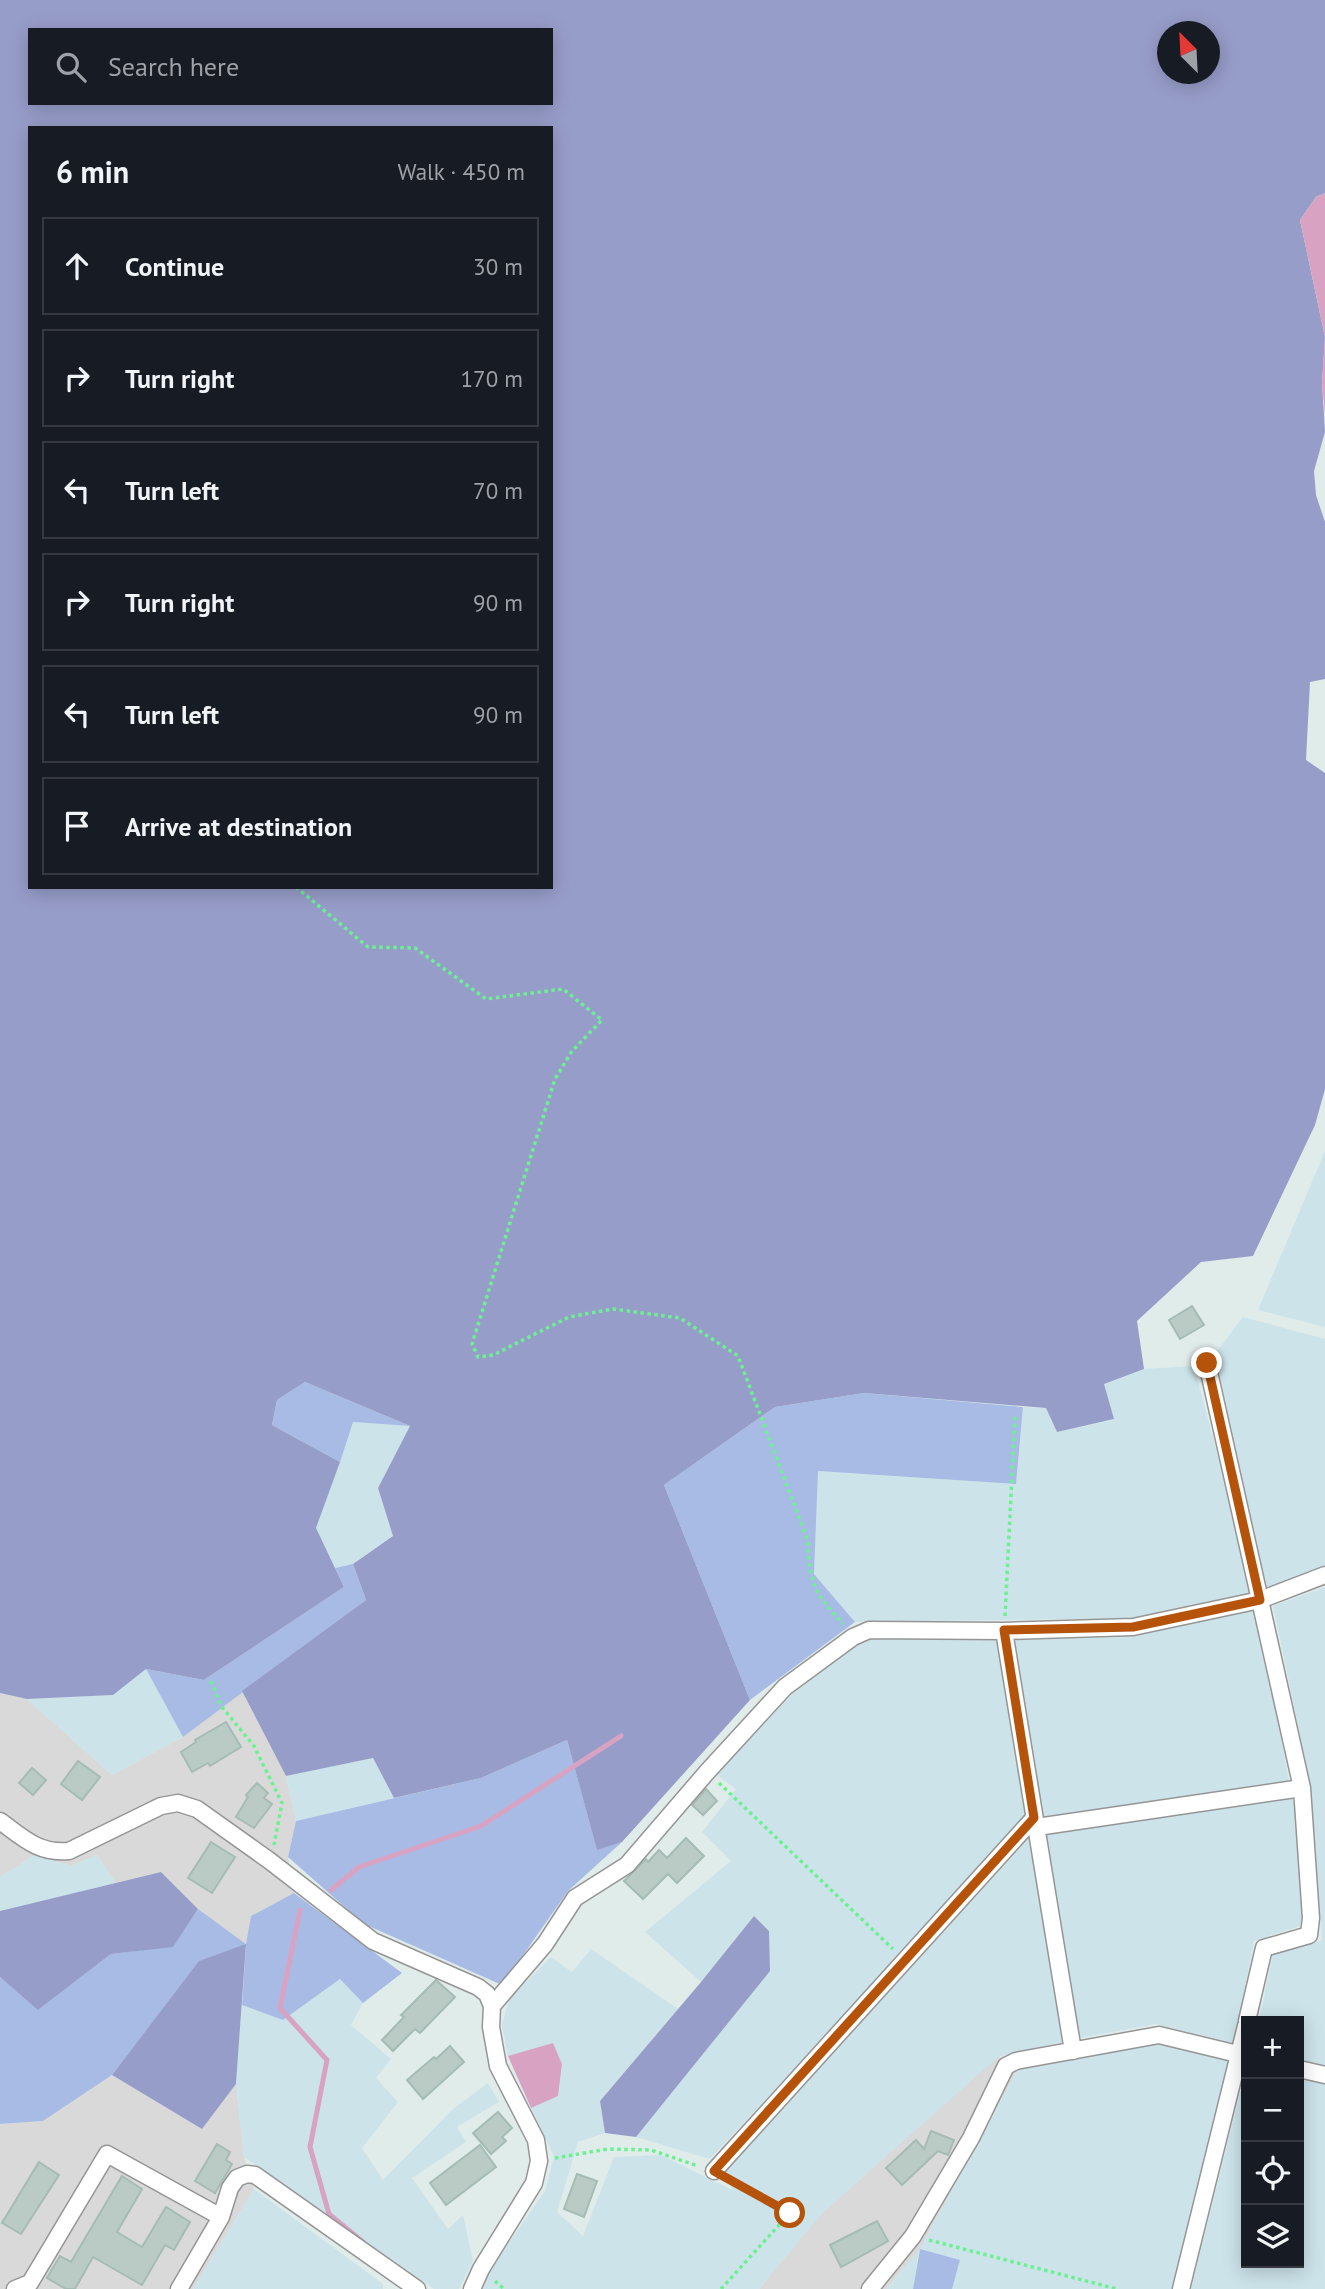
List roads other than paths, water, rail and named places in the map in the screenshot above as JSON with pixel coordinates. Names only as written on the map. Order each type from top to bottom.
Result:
[{"type":"street","points":[[1207,1363],[1302,1788],[1311,1918],[1309,1935],[1264,1948],[1249,2016]]},
{"type":"street","points":[[492,2006],[545,1944],[575,1898],[627,1865],[706,1772],[785,1687],[853,1637],[869,1630],[1133,1627],[1260,1600],[1325,1575]]},
{"type":"street","points":[[1004,1630],[1073,2052]]},
{"type":"street","points":[[714,2171],[905,1960],[1035,1823],[1302,1788]]},
{"type":"street","points":[[0,1821],[28,1842],[53,1853],[69,1851],[161,1806],[178,1803],[197,1809],[270,1861],[373,1941],[478,1987],[487,1994],[492,2006],[491,2027],[498,2066],[536,2140],[540,2161],[534,2183],[481,2269],[472,2289]]},
{"type":"street","points":[[870,2289],[913,2236],[971,2138],[1006,2066],[1016,2060],[1159,2035],[1241,2055]]},
{"type":"street","points":[[1181,2289],[1241,2063]]},
{"type":"street","points":[[1304,2070],[1325,2075]]},
{"type":"street","points":[[28,2287],[107,2154],[221,2217]]},
{"type":"street","points":[[179,2289],[221,2217],[230,2188],[237,2178],[247,2174],[255,2175],[417,2289]]},
{"type":"waterway","points":[[331,1890],[359,1867],[481,1826],[621,1736]]},
{"type":"waterway","points":[[300,1910],[280,2008],[327,2060],[310,2147],[329,2214],[363,2242]]}]
